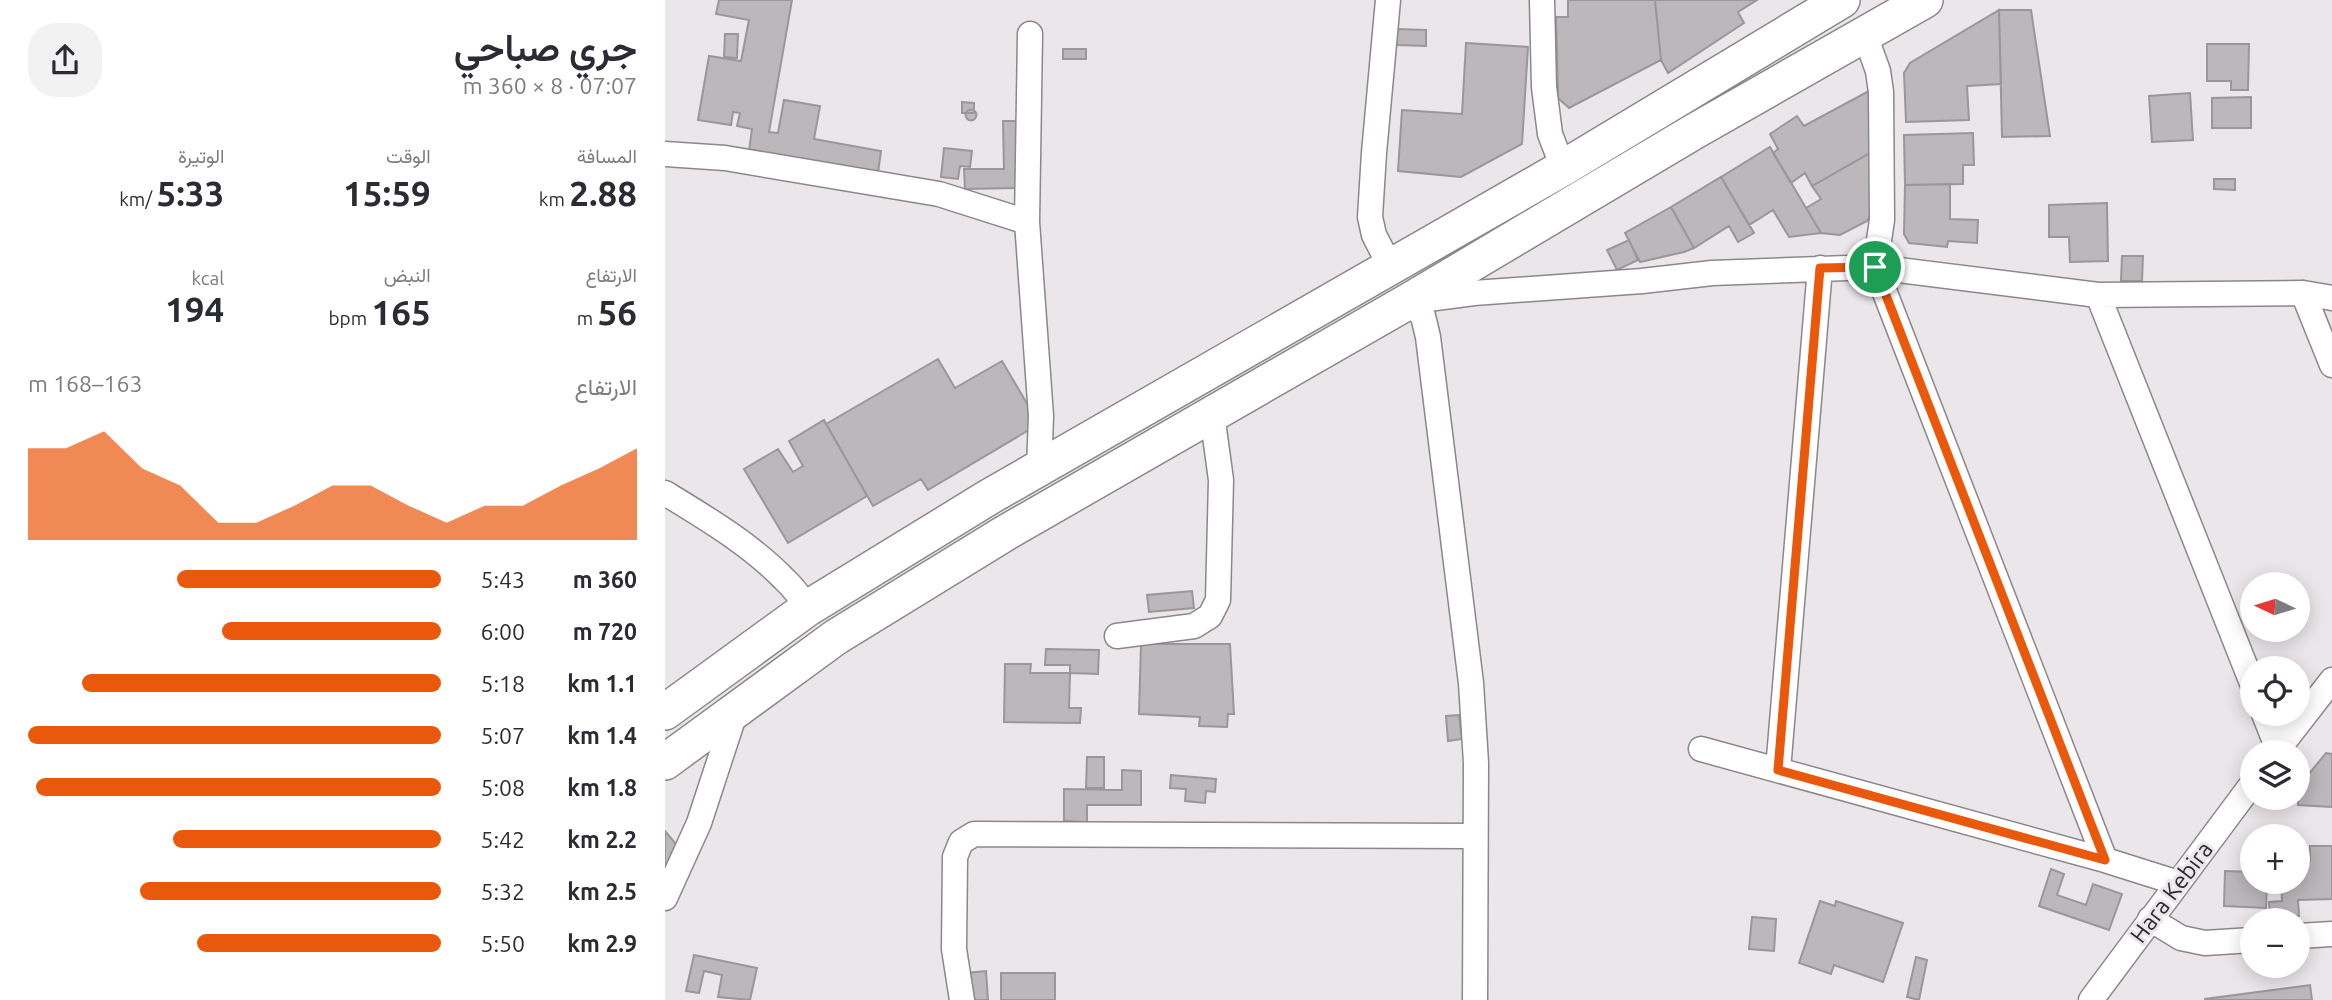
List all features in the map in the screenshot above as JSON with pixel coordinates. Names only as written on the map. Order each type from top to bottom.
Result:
[{"type":"main road","points":[[665,712],[808,608],[1038,469],[1563,168],[1808,9],[1842,0]]},
{"type":"main road","points":[[665,762],[836,637],[1007,532],[1925,0]]},
{"type":"main road","points":[[1390,266],[1409,301]]},
{"type":"street","points":[[1388,0],[1370,217],[1374,235],[1390,266]]},
{"type":"street","points":[[1542,0],[1544,87],[1550,134],[1563,168]]},
{"type":"street","points":[[1030,34],[1027,222],[1041,416],[1038,469]]},
{"type":"street","points":[[1864,34],[1878,71],[1881,92],[1882,220],[1875,267],[2105,860]]},
{"type":"street","points":[[665,154],[725,158],[939,194],[1027,222]]},
{"type":"street","points":[[1409,301],[1712,273],[1875,267],[2098,295],[2303,292],[2332,298]]},
{"type":"street","points":[[1778,770],[1820,268]]},
{"type":"street","points":[[2303,292],[2332,365]]},
{"type":"street","points":[[2098,295],[2241,656]]},
{"type":"street","points":[[1409,301],[1423,316],[1430,351],[1471,683],[1476,763],[1475,1000]]},
{"type":"street","points":[[1117,636],[1194,626],[1210,616],[1218,600],[1221,480],[1212,414]]},
{"type":"street","points":[[665,493],[759,556],[786,580],[808,608]]},
{"type":"street","points":[[2286,740],[2332,680]]},
{"type":"street","points":[[665,898],[699,823],[736,710]]},
{"type":"street","points":[[1701,749],[2105,860],[2178,883]]},
{"type":"street","name":"Hara Kebira","points":[[2091,1000],[2240,800]]},
{"type":"street","points":[[962,1000],[954,949],[954,857],[961,842],[974,834],[1475,836]]},
{"type":"street","points":[[2150,919],[2181,938],[2206,943],[2240,941]]},
{"type":"street","points":[[2310,935],[2332,934]]},
{"type":"building","points":[[719,0],[792,0],[769,132],[778,133],[784,100],[820,106],[814,139],[881,151],[878,173],[749,151],[752,129],[737,126],[740,113],[733,112],[731,125],[698,120],[709,56],[741,61],[749,20],[716,14]]},
{"type":"building","points":[[1568,0],[1655,0],[1661,60],[1569,108],[1558,98],[1556,17],[1568,17]]},
{"type":"building","points":[[1655,0],[1757,0],[1738,12],[1744,23],[1668,73],[1661,60]]},
{"type":"building","points":[[1999,10],[2031,10],[2050,136],[2002,137]]},
{"type":"building","points":[[1999,10],[2001,84],[1967,86],[1969,120],[1906,122],[1904,73],[1910,63]]},
{"type":"building","points":[[1396,29],[1426,30],[1426,46],[1396,45]]},
{"type":"building","points":[[725,34],[738,34],[737,58],[724,57]]},
{"type":"building","points":[[1466,43],[1528,47],[1522,144],[1461,177],[1398,171],[1402,110],[1462,114]]},
{"type":"building","points":[[2207,44],[2249,44],[2248,90],[2231,90],[2231,81],[2207,81]]},
{"type":"building","points":[[1063,49],[1086,49],[1086,59],[1063,59]]},
{"type":"building","points":[[1869,91],[1870,153],[1812,186],[1805,173],[1791,183],[1773,153],[1778,149],[1770,134],[1797,116],[1804,126]]},
{"type":"building","points":[[2190,93],[2193,140],[2152,142],[2149,96]]},
{"type":"building","points":[[2251,97],[2251,128],[2212,128],[2212,98]]},
{"type":"building","points":[[962,102],[974,103],[974,113],[962,113]]},
{"type":"building","points":[[971,109],[977,115],[971,121],[965,115]]},
{"type":"building","points":[[1003,121],[1018,121],[1020,188],[965,189],[964,169],[1004,169]]},
{"type":"building","points":[[1973,133],[1974,165],[1963,165],[1963,184],[1905,185],[1904,135]]},
{"type":"building","points":[[1770,147],[1821,233],[1789,237],[1773,210],[1749,225],[1721,177]]},
{"type":"building","points":[[944,148],[972,151],[970,167],[960,166],[958,179],[941,177]]},
{"type":"building","points":[[1870,153],[1870,216],[1867,221],[1840,235],[1821,233],[1806,208],[1821,199],[1812,186]]},
{"type":"building","points":[[1721,177],[1754,233],[1738,242],[1729,226],[1694,248],[1671,207]]},
{"type":"building","points":[[2214,179],[2235,179],[2235,190],[2214,189]]},
{"type":"building","points":[[1950,184],[1950,219],[1978,220],[1977,243],[1948,241],[1947,247],[1909,243],[1904,234],[1905,185]]},
{"type":"building","points":[[2107,203],[2108,261],[2070,262],[2069,237],[2049,237],[2049,205]]},
{"type":"building","points":[[1671,207],[1694,248],[1640,262],[1625,233]]},
{"type":"building","points":[[1629,240],[1638,260],[1617,270],[1607,250]]},
{"type":"building","points":[[2122,256],[2143,256],[2142,281],[2121,281]]},
{"type":"building","points":[[938,359],[955,388],[1002,361],[1039,424],[928,490],[921,479],[873,506],[826,424]]},
{"type":"building","points":[[824,420],[867,496],[788,543],[744,469],[778,449],[793,472],[803,466],[789,441]]},
{"type":"building","points":[[1192,591],[1194,608],[1149,612],[1147,595]]},
{"type":"building","points":[[1141,644],[1230,644],[1234,714],[1228,714],[1227,727],[1199,726],[1200,717],[1139,714]]},
{"type":"building","points":[[1046,649],[1099,650],[1098,674],[1070,673],[1070,665],[1045,665]]},
{"type":"building","points":[[1005,664],[1031,664],[1030,673],[1070,673],[1069,708],[1081,708],[1080,723],[1004,722]]},
{"type":"building","points":[[1459,715],[1462,739],[1448,741],[1446,716]]},
{"type":"building","points":[[2326,753],[2332,754],[2332,807],[2310,806],[2310,773]]},
{"type":"building","points":[[1087,757],[1104,757],[1104,788],[1086,788]]},
{"type":"building","points":[[1122,770],[1141,771],[1141,805],[1087,805],[1087,822],[1064,821],[1064,789],[1122,790]]},
{"type":"building","points":[[1171,775],[1216,779],[1215,792],[1206,791],[1205,803],[1185,801],[1186,789],[1170,788]]},
{"type":"building","points":[[665,831],[681,850],[665,879]]},
{"type":"building","points":[[2310,846],[2332,846],[2332,899],[2298,900],[2298,908],[2269,908],[2269,902],[2282,901],[2282,894],[2310,894]]},
{"type":"building","points":[[2051,869],[2064,874],[2057,895],[2086,905],[2093,884],[2122,894],[2109,930],[2039,906]]},
{"type":"building","points":[[2225,871],[2240,872],[2240,894],[2267,894],[2266,908],[2224,906]]},
{"type":"building","points":[[1820,901],[1835,906],[1836,901],[1903,923],[1883,982],[1834,965],[1831,974],[1799,963]]},
{"type":"building","points":[[1752,917],[1776,919],[1774,951],[1749,949]]},
{"type":"building","points":[[694,955],[757,968],[750,1000],[718,997],[722,975],[704,971],[699,993],[686,991]]},
{"type":"building","points":[[1916,957],[1927,960],[1919,1000],[1907,997]]},
{"type":"building","points":[[986,971],[988,1000],[969,1000],[966,973]]},
{"type":"building","points":[[1001,973],[1055,973],[1055,1000],[1001,1000]]},
{"type":"building","points":[[2310,985],[2312,1000],[2205,1000],[2205,999]]},
{"type":"route","points":[[1875,267],[2105,860],[1778,770],[1820,268],[1875,267]]}]
